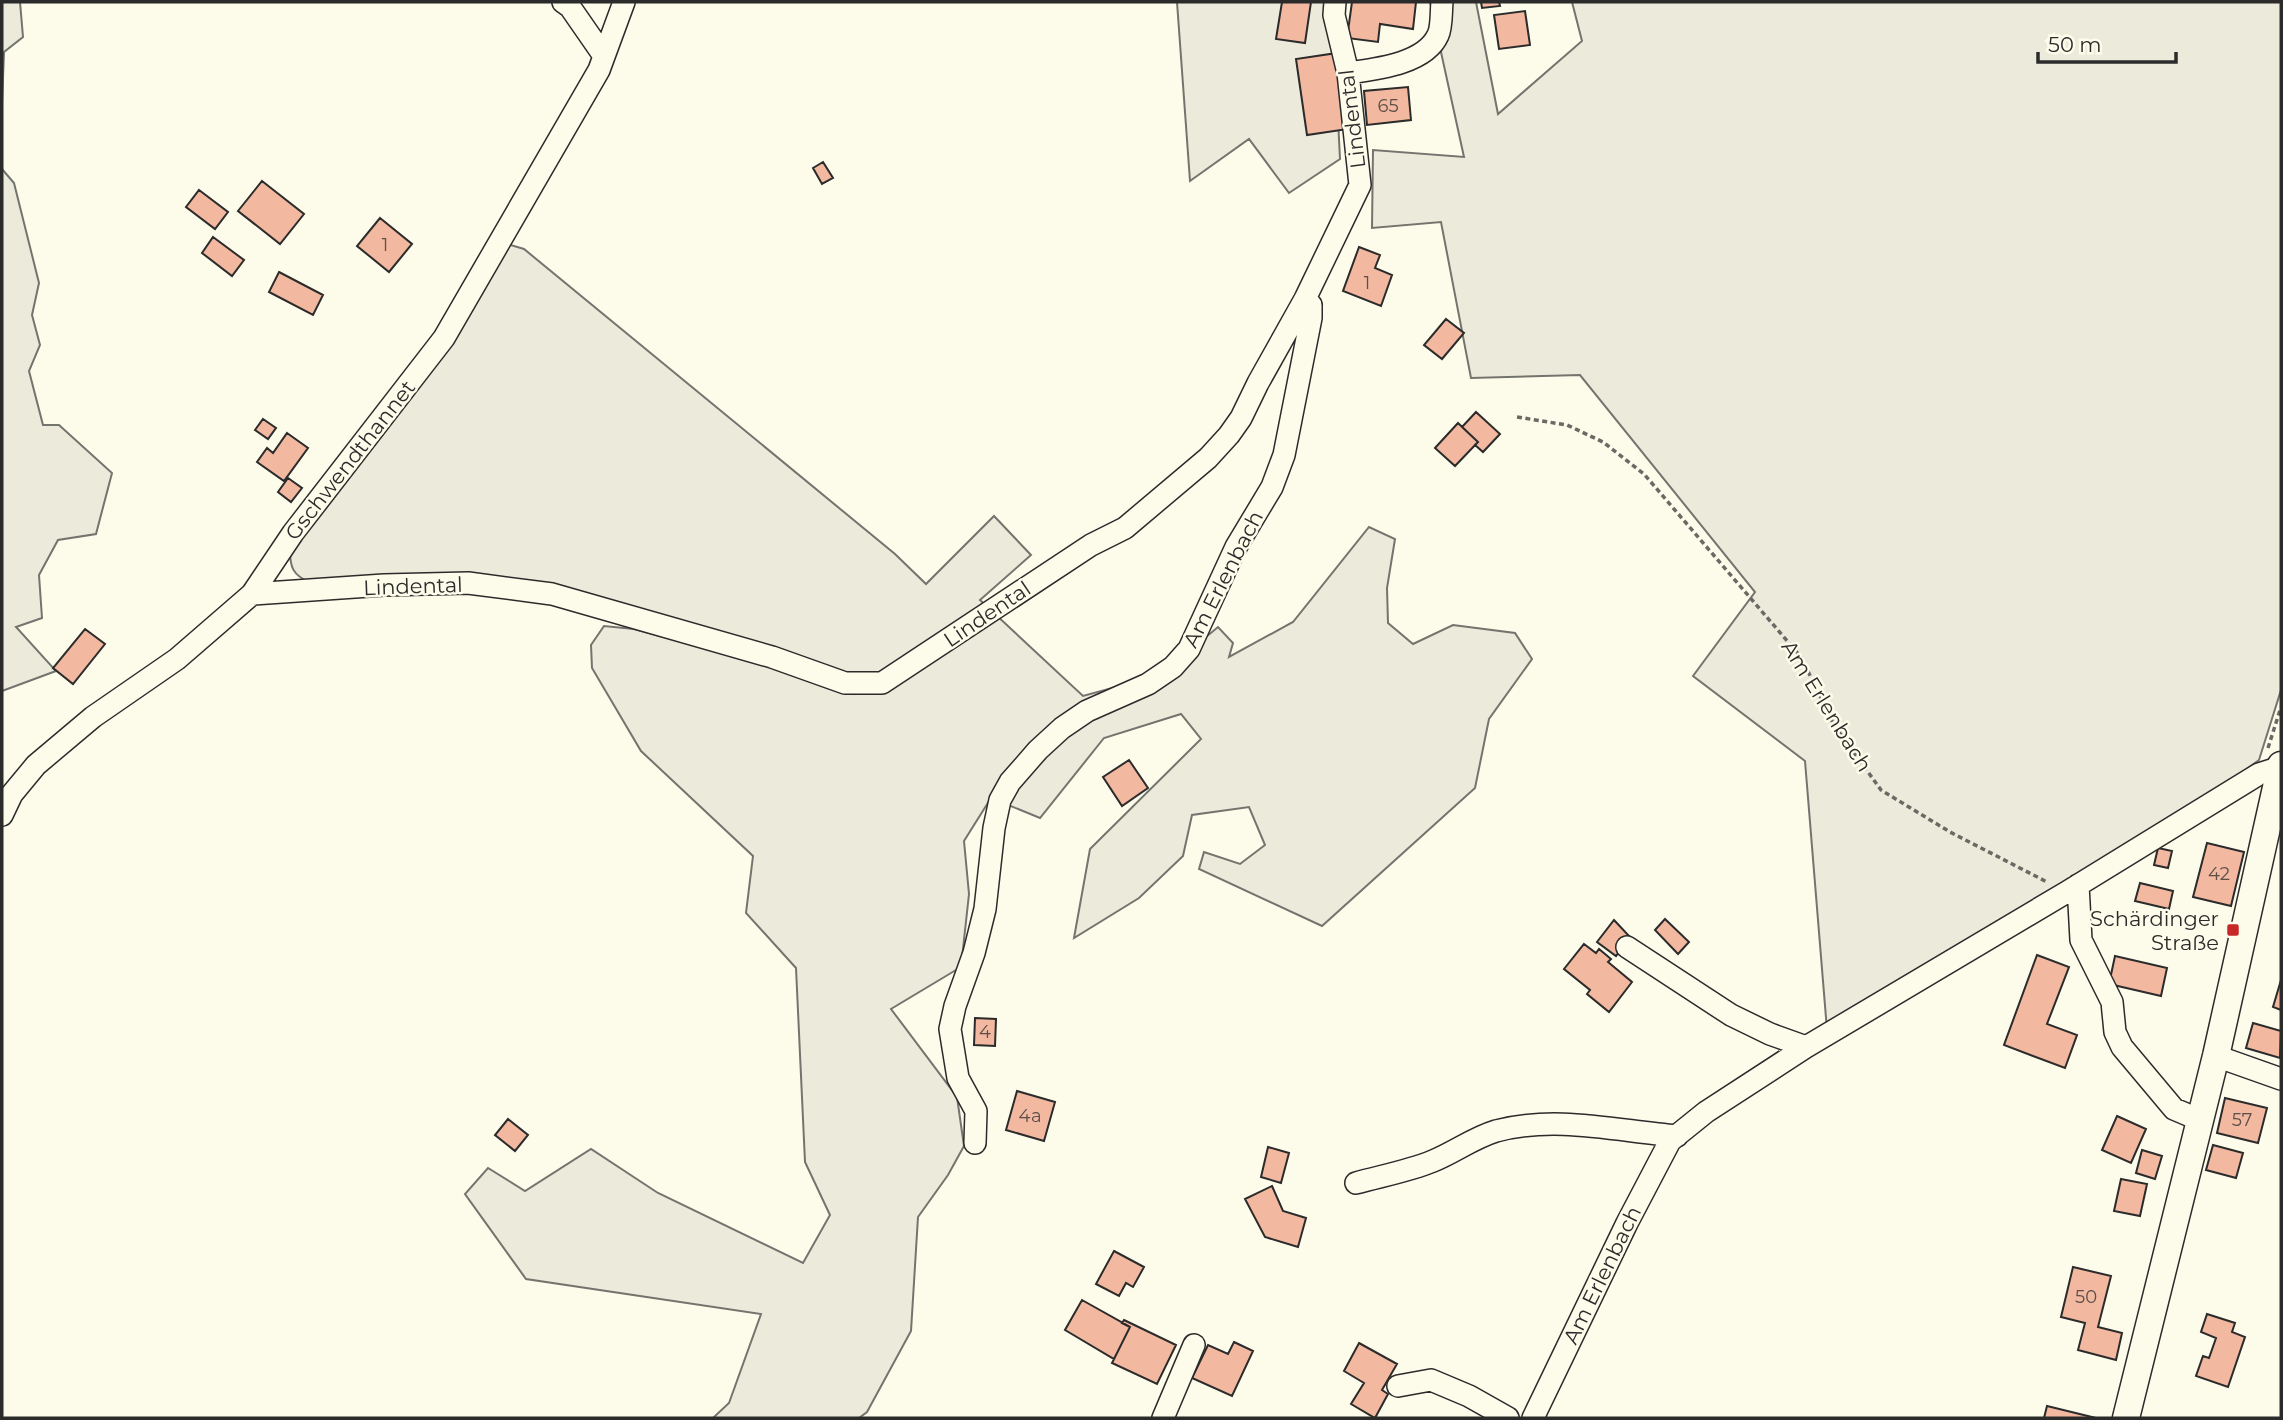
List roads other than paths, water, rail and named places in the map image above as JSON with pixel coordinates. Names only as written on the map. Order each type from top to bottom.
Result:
[{"type":"main road","points":[[2126,1418],[2216,1056],[2276,768]]},
{"type":"street","points":[[563,2],[604,56]]},
{"type":"street","name":"Gschwendthannet","points":[[2,816],[7,796],[36,765],[93,717],[177,659],[252,594],[293,533],[444,338],[599,70],[624,2]]},
{"type":"street","name":"Lindental","points":[[252,594],[384,585],[468,583],[552,594],[772,657],[845,683],[882,683],[1091,545],[1125,528],[1208,458],[1241,418],[1305,299],[1360,185],[1348,73],[1334,15],[1335,2]]},
{"type":"street","points":[[1348,73],[1390,67],[1423,53],[1438,35],[1442,2]]},
{"type":"street","name":"Am Erlenbach","points":[[975,1143],[976,1111],[958,1078],[950,1029],[985,909],[994,828],[1000,800],[1010,782],[1062,728],[1087,711],[1148,684],[1173,667],[1189,649],[1236,547],[1272,486],[1284,455],[1311,318],[1311,305],[1305,299]]},
{"type":"street","points":[[275,559],[300,591]]},
{"type":"street","points":[[1627,947],[1731,1015],[1770,1034],[1806,1047],[2276,768]]},
{"type":"street","points":[[2073,889],[2081,940],[2112,1002],[2115,1032],[2122,1047],[2174,1109],[2200,1120]]},
{"type":"street","name":"Am Erlenbach","points":[[1533,1418],[1626,1223],[1670,1141],[1706,1112],[1806,1047]]},
{"type":"street","points":[[2216,1056],[2281,1079]]},
{"type":"street","points":[[1356,1183],[1433,1161],[1496,1131],[1537,1124],[1586,1125],[1677,1136]]},
{"type":"street","points":[[1163,1418],[1194,1345]]},
{"type":"street","points":[[1398,1386],[1431,1380],[1469,1396],[1508,1418]]},
{"type":"place","name":"Schärdinger Straße","points":[[2233,930]]}]
